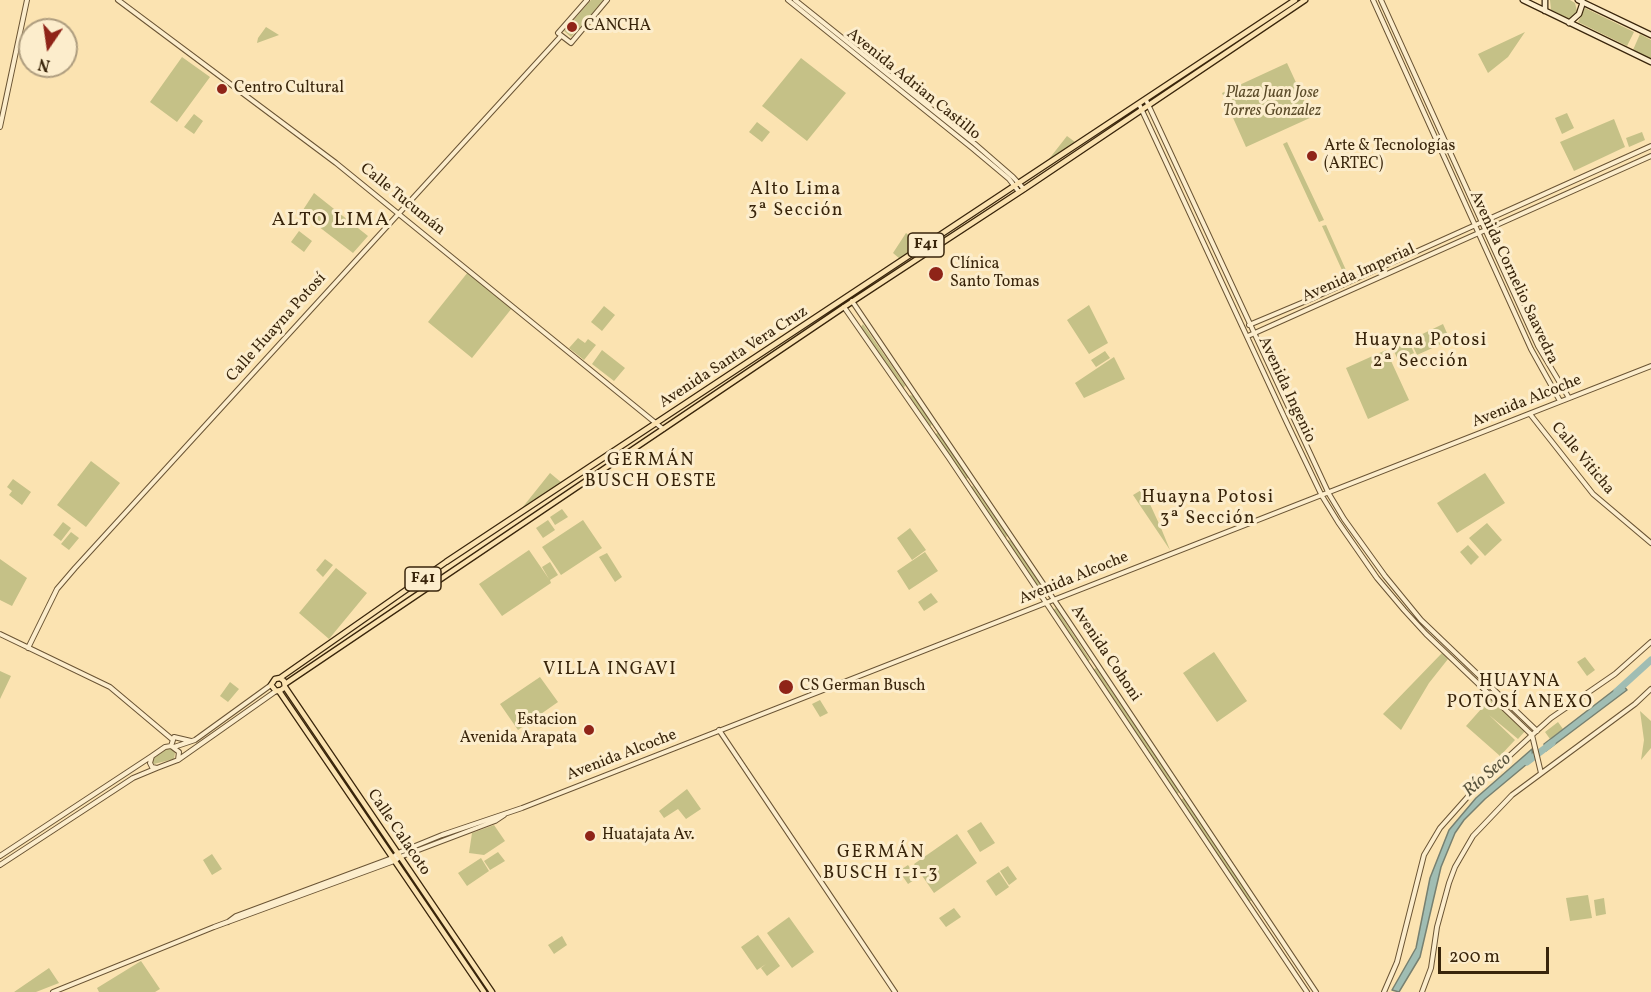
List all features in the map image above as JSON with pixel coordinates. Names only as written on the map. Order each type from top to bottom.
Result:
[{"type":"main road","name":"F41","points":[[1205,64],[1295,0]]},
{"type":"main road","name":"F41","points":[[1205,64],[1305,0]]},
{"type":"main road","points":[[1523,0],[1651,62]]},
{"type":"main road","points":[[1545,0],[1545,10]]},
{"type":"main road","points":[[1569,23],[1579,14],[1580,1],[1651,35]]},
{"type":"main road","name":"Avenida Santa Vera Cruz","points":[[272,685],[273,680],[280,678],[446,562],[1139,104],[1205,64]]},
{"type":"main road","name":"Avenida Santa Vera Cruz","points":[[277,691],[852,301],[1142,110],[1205,64]]},
{"type":"main road","name":"Calle Calacoto","points":[[280,678],[492,992]]},
{"type":"main road","name":"Calle Calacoto","points":[[272,685],[484,992]]},
{"type":"street","points":[[0,127],[27,0]]},
{"type":"street","name":"Calle Tucumán","points":[[118,0],[336,163],[663,429]]},
{"type":"street","name":"Calle Huayna Potosí","points":[[28,648],[62,583],[399,213],[560,34],[587,0]]},
{"type":"street","points":[[560,34],[571,43],[607,0]]},
{"type":"street","name":"Avenida Adrian Castillo","points":[[788,0],[1017,185]]},
{"type":"street","name":"Avenida Adrian Castillo","points":[[795,0],[975,144],[1021,191]]},
{"type":"street","name":"Avenida Cornelio Saavedra","points":[[1372,0],[1531,349],[1560,401]]},
{"type":"street","name":"Avenida Cornelio Saavedra","points":[[1381,0],[1538,346],[1569,398]]},
{"type":"street","name":"Avenida Ingenio","points":[[1146,100],[1329,494],[1344,519],[1410,606],[1534,733]]},
{"type":"street","name":"Avenida Ingenio","points":[[1139,104],[1322,496],[1377,578],[1426,634],[1534,733]]},
{"type":"street","name":"Avenida Imperial","points":[[1244,328],[1651,146]]},
{"type":"street","name":"Avenida Imperial","points":[[1248,336],[1651,156]]},
{"type":"street","name":"Avenida Cohoni","points":[[852,301],[1316,992]]},
{"type":"street","name":"Avenida Cohoni","points":[[844,307],[949,458],[1307,992]]},
{"type":"street","name":"Avenida Alcoche","points":[[52,992],[393,860],[399,855],[495,821],[506,814],[719,730],[1329,494],[1651,366]]},
{"type":"street","name":"Calle Viticha","points":[[1530,414],[1593,494],[1651,543]]},
{"type":"street","points":[[0,634],[110,687],[172,740],[172,746],[179,752],[178,760]]},
{"type":"street","points":[[1384,992],[1397,962],[1421,867],[1430,844],[1440,828],[1480,783],[1551,718],[1616,674],[1651,642]]},
{"type":"street","points":[[0,856],[165,747],[192,741],[272,685]]},
{"type":"street","points":[[1422,992],[1431,968],[1437,927],[1449,883],[1462,854],[1487,820],[1512,795],[1635,704],[1651,689]]},
{"type":"street","points":[[0,865],[133,778],[178,760],[277,691]]},
{"type":"street","points":[[719,730],[895,992]]},
{"type":"street","points":[[1534,733],[1541,772]]},
{"type":"street","points":[[174,737],[192,741]]},
{"type":"street","points":[[152,756],[150,763],[152,767],[157,768]]},
{"type":"green space","points":[[591,0],[606,0],[571,37],[564,31]]},
{"type":"green space","points":[[1550,0],[1570,0],[1575,3],[1577,11],[1572,18],[1568,18],[1551,10]]},
{"type":"green space","points":[[1585,8],[1634,32],[1627,46],[1578,22]]},
{"type":"green space","points":[[266,27],[279,35],[257,43],[258,38]]},
{"type":"green space","points":[[1525,32],[1508,57],[1488,73],[1478,54]]},
{"type":"green space","points":[[1640,34],[1651,40],[1651,59],[1633,50]]},
{"type":"green space","points":[[182,57],[210,77],[177,122],[150,102]]},
{"type":"green space","points":[[801,58],[846,93],[807,141],[762,106]]},
{"type":"green space","name":"Plaza Juan Jose Torres Gonzalez","points":[[1287,63],[1312,117],[1246,147],[1222,93]]},
{"type":"green space","points":[[1567,113],[1574,128],[1562,134],[1555,118]]},
{"type":"green space","points":[[194,114],[203,121],[194,134],[184,127]]},
{"type":"green space","points":[[1614,119],[1625,147],[1574,171],[1560,142]]},
{"type":"green space","points":[[757,122],[770,132],[762,142],[749,132]]},
{"type":"green space","points":[[1642,132],[1645,140],[1629,147],[1626,138]]},
{"type":"green space","points":[[1067,136],[1075,144],[1051,160],[1049,159]]},
{"type":"green space","points":[[1287,142],[1324,220],[1319,222],[1283,144]]},
{"type":"green space","points":[[314,193],[368,236],[353,253],[301,213]]},
{"type":"green space","points":[[1326,225],[1349,277],[1346,279],[1322,226]]},
{"type":"green space","points":[[299,231],[312,241],[304,252],[291,242]]},
{"type":"green space","points":[[906,233],[917,241],[905,258],[900,259],[893,253]]},
{"type":"green space","points":[[468,272],[512,308],[472,358],[428,322]]},
{"type":"green space","points":[[1089,305],[1108,343],[1089,354],[1067,320]]},
{"type":"green space","points":[[604,306],[615,315],[602,331],[591,322]]},
{"type":"green space","points":[[863,324],[905,385],[904,388],[901,387],[861,327]]},
{"type":"green space","points":[[1443,324],[1450,340],[1417,355],[1410,340]]},
{"type":"green space","points":[[578,338],[585,343],[588,339],[596,345],[584,360],[569,348]]},
{"type":"green space","points":[[1409,342],[1414,353],[1398,360],[1393,349]]},
{"type":"green space","points":[[602,350],[625,368],[614,381],[592,364]]},
{"type":"green space","points":[[1386,350],[1409,400],[1368,419],[1346,368]]},
{"type":"green space","points":[[1105,351],[1110,358],[1096,367],[1091,360]]},
{"type":"green space","points":[[1114,357],[1125,379],[1084,398],[1075,383]]},
{"type":"green space","points":[[910,395],[932,423],[931,426],[909,398]]},
{"type":"green space","points":[[937,433],[969,476],[968,478],[965,479],[935,435]]},
{"type":"green space","points":[[91,461],[120,483],[86,527],[57,505]]},
{"type":"green space","points":[[550,473],[562,483],[518,513]]},
{"type":"green space","points":[[1485,473],[1505,503],[1457,533],[1437,503]]},
{"type":"green space","points":[[13,479],[31,492],[22,505],[9,495],[12,491],[7,487]]},
{"type":"green space","points":[[973,486],[1007,535],[1006,538],[971,487]]},
{"type":"green space","points":[[1143,489],[1161,528],[1170,550],[1133,495]]},
{"type":"green space","points":[[562,509],[568,517],[555,525],[550,517]]},
{"type":"green space","points":[[548,520],[555,530],[543,538],[536,528]]},
{"type":"green space","points":[[583,520],[602,548],[561,575],[542,547]]},
{"type":"green space","points":[[63,522],[71,528],[61,541],[53,535]]},
{"type":"green space","points":[[1487,523],[1502,540],[1485,556],[1469,538]]},
{"type":"green space","points":[[910,528],[926,550],[912,560],[897,538]]},
{"type":"green space","points":[[71,532],[79,538],[69,550],[61,544]]},
{"type":"green space","points":[[1011,541],[1045,591],[1044,594],[1041,594],[1007,542]]},
{"type":"green space","points":[[1468,545],[1479,557],[1471,565],[1460,552]]},
{"type":"green space","points":[[529,550],[549,579],[542,567],[550,562],[558,575],[550,580],[551,583],[502,616],[479,584]]},
{"type":"green space","points":[[925,552],[938,571],[909,590],[897,571]]},
{"type":"green space","points":[[607,553],[622,577],[615,582],[599,557]]},
{"type":"green space","points":[[0,559],[27,578],[12,606],[0,600]]},
{"type":"green space","points":[[325,559],[333,565],[323,577],[316,570]]},
{"type":"green space","points":[[336,568],[367,593],[329,639],[299,613]]},
{"type":"green space","points":[[931,593],[938,602],[924,611],[918,602]]},
{"type":"green space","points":[[1056,608],[1090,660],[1088,661],[1053,610]]},
{"type":"green space","points":[[1214,652],[1247,701],[1217,722],[1183,673]]},
{"type":"green space","points":[[1442,653],[1448,659],[1429,683],[1401,730],[1383,714]]},
{"type":"green space","points":[[1585,657],[1595,670],[1587,676],[1577,662]]},
{"type":"green space","points":[[1096,668],[1180,792],[1177,794],[1093,670]]},
{"type":"green space","points":[[0,671],[11,676],[0,699]]},
{"type":"green space","points":[[540,677],[558,702],[518,730],[500,704]]},
{"type":"green space","points":[[230,682],[239,689],[228,702],[220,696]]},
{"type":"green space","points":[[1490,699],[1526,730],[1518,739],[1489,715],[1515,740],[1500,756],[1466,726]]},
{"type":"green space","points":[[820,700],[828,713],[820,717],[812,704]]},
{"type":"green space","points":[[1640,711],[1651,721],[1651,748],[1641,760],[1644,740]]},
{"type":"green space","points":[[1558,722],[1563,729],[1550,739],[1545,732]]},
{"type":"green space","points":[[167,749],[172,749],[175,753],[174,759],[154,764],[152,762],[154,758]]},
{"type":"green space","points":[[687,789],[701,809],[686,819],[678,809],[664,818],[659,811]]},
{"type":"green space","points":[[1184,798],[1252,900],[1249,902],[1180,800]]},
{"type":"green space","points":[[981,822],[995,843],[980,852],[967,831]]},
{"type":"green space","points":[[494,825],[505,841],[484,855],[469,853],[472,833]]},
{"type":"green space","points":[[957,834],[977,863],[934,893],[914,864]]},
{"type":"green space","points":[[498,852],[505,861],[490,870],[484,861]]},
{"type":"green space","points":[[212,854],[222,869],[212,875],[203,860]]},
{"type":"green space","points":[[481,858],[489,871],[467,886],[458,873]]},
{"type":"green space","points":[[908,865],[917,878],[908,884],[899,871]]},
{"type":"green space","points":[[1008,866],[1017,879],[1009,885],[1000,871]]},
{"type":"green space","points":[[999,872],[1009,887],[996,896],[986,881]]},
{"type":"green space","points":[[1588,895],[1592,918],[1570,921],[1566,898]]},
{"type":"green space","points":[[1604,898],[1606,914],[1596,916],[1594,900]]},
{"type":"green space","points":[[954,908],[961,917],[946,927],[939,918]]},
{"type":"green space","points":[[789,917],[814,952],[792,968],[767,933]]},
{"type":"green space","points":[[758,935],[780,966],[767,976],[761,968],[766,964],[757,970],[741,947]]},
{"type":"green space","points":[[562,936],[567,945],[554,954],[548,945]]},
{"type":"green space","points":[[141,961],[160,989],[155,992],[99,992],[97,988]]},
{"type":"green space","points":[[49,968],[59,983],[36,992],[14,992]]},
{"type":"water","points":[[1622,684],[1627,690],[1546,751],[1544,744]]},
{"type":"water","points":[[1532,749],[1533,759],[1485,799],[1464,820],[1455,833],[1441,867],[1420,957],[1399,992],[1392,990],[1416,948],[1430,878],[1449,830],[1476,798]]},
{"type":"waterway","name":"Río Seco","points":[[1617,691],[1651,660]]},
{"type":"waterway","name":"Río Seco","points":[[1527,762],[1552,743]]},
{"type":"place","name":"CANCHA","points":[[572,27]]},
{"type":"place","name":"Centro Cultural","points":[[222,89]]},
{"type":"place","name":"Arte & Tecnologías (ARTEC)","points":[[1312,156]]},
{"type":"place","name":"Clínica Santo Tomas","points":[[936,274]]},
{"type":"place","name":"CS German Busch","points":[[786,687]]},
{"type":"place","name":"Estacion Avenida Arapata","points":[[589,730]]},
{"type":"place","name":"Huatajata Av.","points":[[590,836]]},
{"type":"district","name":"Alto Lima 3ª Sección","points":[[796,201]]},
{"type":"district","name":"ALTO LIMA","points":[[331,221]]},
{"type":"district","name":"Huayna Potosi 2ª Sección","points":[[1421,352]]},
{"type":"district","name":"GERMÁN BUSCH OESTE","points":[[651,472]]},
{"type":"district","name":"Huayna Potosi 3ª Sección","points":[[1208,509]]},
{"type":"district","name":"VILLA INGAVI","points":[[610,671]]},
{"type":"district","name":"HUAYNA POTOSÍ ANEXO","points":[[1520,693]]},
{"type":"district","name":"GERMÁN BUSCH 1-1-3","points":[[881,864]]}]
